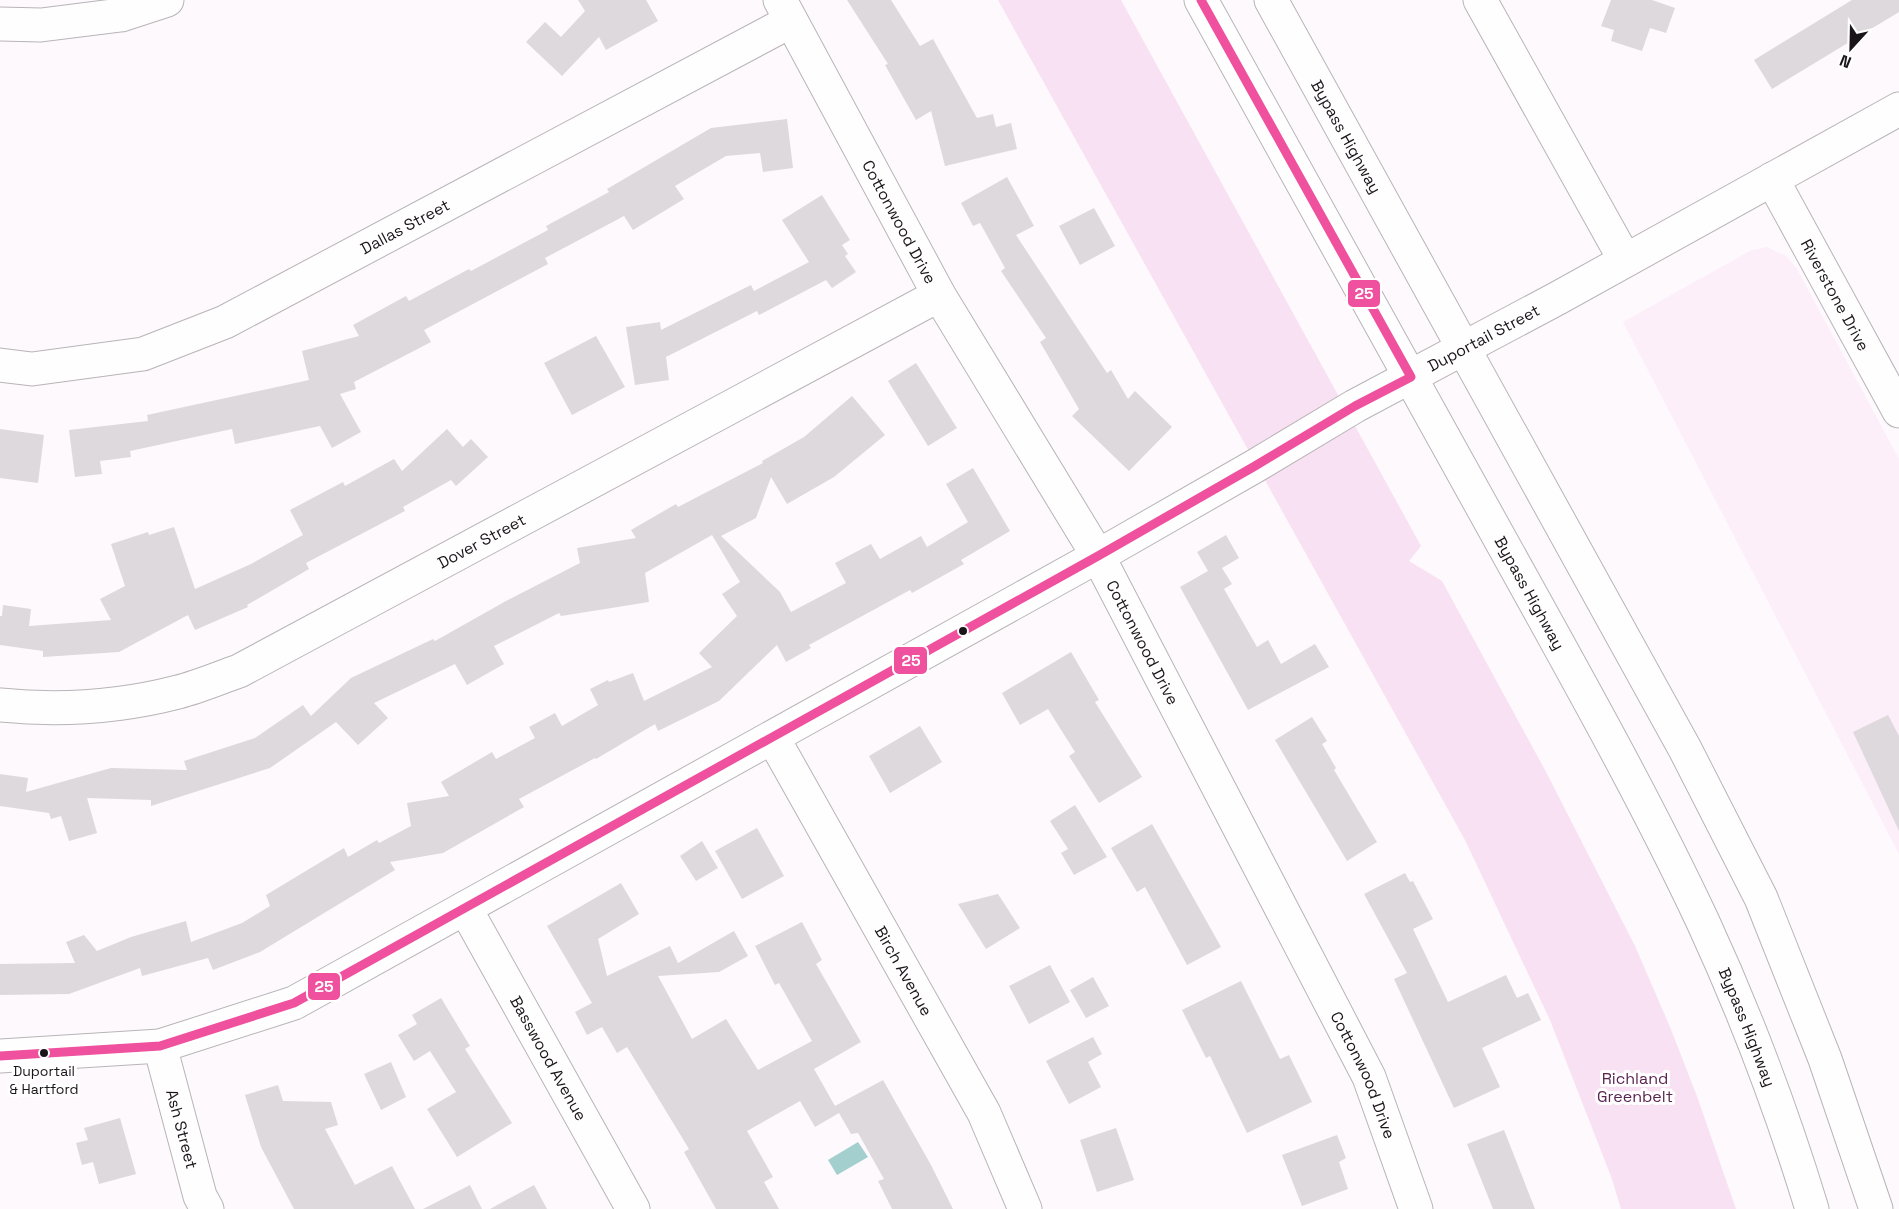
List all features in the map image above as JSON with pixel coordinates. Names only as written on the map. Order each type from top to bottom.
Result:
[{"type":"main road","points":[[0,24],[41,25],[121,15],[167,0]]},
{"type":"main road","name":"Bypass Highway","points":[[1201,0],[1650,814],[1699,914],[1745,1018],[1792,1143],[1812,1209]]},
{"type":"main road","name":"Bypass Highway","points":[[1271,0],[1679,739],[1761,898],[1825,1059],[1876,1209]]},
{"type":"main road","points":[[1480,0],[1625,260]]},
{"type":"main road","name":"Cottonwood Drive","points":[[785,10],[939,295],[1098,556],[1369,1077],[1416,1209]]},
{"type":"main road","name":"Dallas Street","points":[[0,365],[32,369],[142,354],[225,322],[785,10]]},
{"type":"main road","name":"Duportail Street","points":[[0,1056],[160,1046],[294,1003],[1098,556],[1355,406],[1465,349],[1899,110]]},
{"type":"main road","name":"Riverstone Drive","points":[[1772,179],[1899,411]]},
{"type":"main road","name":"Dover Street","points":[[0,705],[64,709],[124,703],[178,692],[238,671],[939,295]]},
{"type":"main road","name":"Birch Avenue","points":[[772,738],[984,1113],[1025,1209]]},
{"type":"main road","name":"Basswood Avenue","points":[[465,908],[633,1209]]},
{"type":"main road","name":"Ash Street","points":[[160,1046],[200,1196],[207,1209]]},
{"type":"shaded area","points":[[1767,247],[1786,256],[1797,269],[1899,459],[1899,854],[1623,322],[1750,251]]},
{"type":"green space","name":"Richland Greenbelt","points":[[998,0],[1121,0],[1421,546],[1409,561],[1442,581],[1545,770],[1635,946],[1698,1099],[1736,1209],[1621,1209],[1612,1179],[1550,1020],[1465,840]]},
{"type":"water","points":[[858,1142],[868,1157],[837,1175],[828,1160]]},
{"type":"building","points":[[578,0],[646,0],[658,21],[606,50],[599,37],[562,76],[526,42],[545,22],[561,37],[585,11]]},
{"type":"building","points":[[847,0],[891,0],[920,46],[933,39],[977,118],[993,114],[996,127],[1011,123],[1017,149],[945,166],[931,111],[916,120],[885,65],[888,64]]},
{"type":"building","points":[[1611,0],[1652,0],[1675,8],[1666,33],[1650,28],[1642,51],[1611,41],[1614,30],[1601,26]]},
{"type":"building","points":[[1852,0],[1899,0],[1899,12],[1772,89],[1754,60]]},
{"type":"building","points":[[787,119],[793,168],[763,172],[760,153],[726,156],[675,186],[684,199],[633,230],[624,216],[545,258],[548,264],[424,330],[431,342],[354,382],[356,389],[340,394],[361,432],[332,448],[320,426],[235,444],[232,429],[130,451],[131,457],[100,461],[102,474],[75,477],[69,430],[148,421],[147,415],[309,380],[302,351],[359,336],[353,325],[406,296],[409,301],[469,269],[471,271],[548,230],[546,226],[609,192],[607,189],[711,128]]},
{"type":"building","points":[[1007,177],[1034,226],[1016,235],[1107,373],[1111,370],[1128,399],[1135,391],[1172,427],[1129,471],[1072,416],[1079,409],[1040,342],[1046,338],[1001,271],[1005,268],[980,223],[973,226],[961,203]]},
{"type":"building","points":[[822,195],[850,240],[842,245],[848,254],[845,256],[856,272],[832,288],[826,280],[759,315],[757,311],[666,357],[669,380],[635,385],[626,327],[660,322],[661,330],[751,285],[754,291],[809,262],[782,220]]},
{"type":"building","points":[[1094,208],[1115,246],[1080,265],[1059,226]]},
{"type":"building","points":[[596,336],[625,387],[572,415],[544,363]]},
{"type":"building","points":[[916,363],[957,428],[928,446],[888,381]]},
{"type":"building","points":[[852,396],[885,435],[834,477],[787,504],[771,477],[756,518],[721,536],[780,592],[791,612],[846,583],[835,563],[871,544],[880,559],[921,536],[927,547],[968,522],[946,484],[973,468],[1010,531],[961,560],[964,564],[912,593],[910,590],[809,645],[811,648],[786,662],[777,645],[719,701],[658,731],[655,724],[596,759],[519,799],[524,807],[443,853],[390,862],[395,870],[260,952],[213,970],[208,958],[142,976],[140,968],[69,994],[0,995],[0,964],[75,963],[66,942],[84,935],[97,951],[131,937],[186,921],[191,942],[242,923],[270,906],[266,895],[344,848],[348,857],[377,840],[379,843],[411,826],[407,803],[449,796],[441,782],[492,752],[496,759],[535,738],[529,727],[555,713],[562,726],[598,705],[590,689],[608,680],[609,682],[633,673],[644,701],[712,667],[699,653],[737,616],[722,594],[740,582],[712,535],[645,573],[649,602],[561,616],[559,613],[494,646],[504,664],[467,685],[455,664],[374,703],[388,718],[358,745],[336,722],[270,768],[151,806],[151,800],[87,798],[97,833],[69,841],[61,816],[51,819],[49,813],[0,806],[0,774],[28,778],[26,792],[111,768],[187,770],[184,761],[255,738],[303,705],[311,716],[351,678],[433,639],[435,641],[580,563],[577,548],[636,538],[631,530],[676,504],[678,507],[763,463],[762,461],[804,437]]},
{"type":"building","points":[[0,429],[44,435],[38,483],[0,478]]},
{"type":"building","points":[[447,429],[463,447],[471,439],[488,457],[456,486],[451,480],[403,507],[405,511],[306,563],[309,569],[247,605],[248,607],[195,630],[188,615],[119,652],[43,657],[43,651],[0,645],[0,616],[2,616],[3,605],[31,609],[29,626],[111,620],[100,599],[125,586],[111,544],[148,532],[149,535],[174,527],[195,589],[251,564],[303,535],[290,510],[343,482],[345,486],[394,459],[402,471]]},
{"type":"building","points":[[1226,535],[1239,558],[1222,568],[1232,584],[1224,589],[1257,647],[1268,640],[1281,664],[1315,644],[1329,667],[1248,710],[1180,587],[1208,571],[1197,552]]},
{"type":"building","points":[[1071,652],[1099,700],[1095,702],[1142,777],[1099,803],[1069,756],[1075,752],[1048,709],[1020,725],[1002,693]]},
{"type":"building","points":[[1888,715],[1899,736],[1899,831],[1853,732]]},
{"type":"building","points":[[1312,717],[1327,741],[1322,744],[1336,768],[1334,770],[1377,842],[1347,861],[1275,740]]},
{"type":"building","points":[[920,726],[942,762],[890,793],[869,756]]},
{"type":"building","points":[[1075,805],[1107,857],[1074,875],[1061,853],[1068,849],[1050,821]]},
{"type":"building","points":[[1152,824],[1221,947],[1187,965],[1145,887],[1137,892],[1111,848]]},
{"type":"building","points":[[757,828],[784,876],[742,899],[715,851]]},
{"type":"building","points":[[702,841],[718,868],[696,881],[680,856]]},
{"type":"building","points":[[1405,873],[1410,882],[1413,881],[1433,919],[1413,929],[1448,1002],[1506,975],[1517,998],[1528,993],[1541,1020],[1482,1048],[1500,1087],[1454,1108],[1394,979],[1407,973],[1364,894]]},
{"type":"building","points":[[621,883],[639,914],[598,939],[607,976],[670,946],[678,963],[734,931],[748,956],[719,972],[658,976],[692,1039],[726,1019],[758,1070],[812,1041],[779,983],[775,985],[755,946],[802,922],[822,960],[816,964],[861,1042],[814,1069],[835,1106],[883,1080],[953,1209],[892,1209],[878,1181],[884,1179],[858,1133],[851,1134],[839,1113],[815,1127],[800,1101],[747,1131],[773,1177],[764,1182],[779,1209],[716,1209],[684,1152],[689,1149],[627,1047],[617,1053],[602,1027],[587,1035],[575,1012],[592,1003],[547,926]]},
{"type":"building","points":[[998,894],[1020,928],[986,949],[958,904]]},
{"type":"building","points":[[1050,965],[1070,1002],[1029,1024],[1009,986]]},
{"type":"building","points":[[1093,977],[1109,1006],[1086,1018],[1070,990]]},
{"type":"building","points":[[1241,981],[1280,1059],[1289,1055],[1312,1102],[1247,1133],[1210,1056],[1206,1058],[1182,1010]]},
{"type":"building","points":[[441,998],[470,1046],[465,1049],[512,1123],[457,1157],[427,1109],[456,1092],[430,1051],[414,1061],[398,1035],[417,1024],[412,1015]]},
{"type":"building","points":[[1093,1037],[1102,1054],[1088,1062],[1101,1087],[1069,1104],[1046,1061]]},
{"type":"building","points":[[391,1062],[406,1097],[381,1110],[364,1074]]},
{"type":"building","points":[[278,1085],[283,1101],[331,1102],[338,1125],[325,1129],[355,1185],[392,1166],[415,1209],[294,1209],[261,1147],[245,1095]]},
{"type":"building","points":[[120,1118],[136,1174],[99,1184],[93,1162],[82,1165],[76,1143],[88,1140],[84,1128]]},
{"type":"building","points":[[1116,1128],[1134,1180],[1097,1192],[1080,1140]]},
{"type":"building","points":[[1504,1130],[1535,1209],[1493,1209],[1467,1144]]},
{"type":"building","points":[[1337,1135],[1346,1158],[1339,1162],[1348,1189],[1302,1206],[1282,1155]]},
{"type":"building","points":[[470,1185],[482,1209],[423,1209]]},
{"type":"building","points":[[534,1185],[547,1209],[490,1209]]},
{"type":"transit line","name":"25","points":[[0,1056],[160,1046],[294,1003],[1098,556],[1355,406],[1411,377],[1201,0]]},
{"type":"place","name":"Duportail & Hartford","points":[[44,1053]]}]
